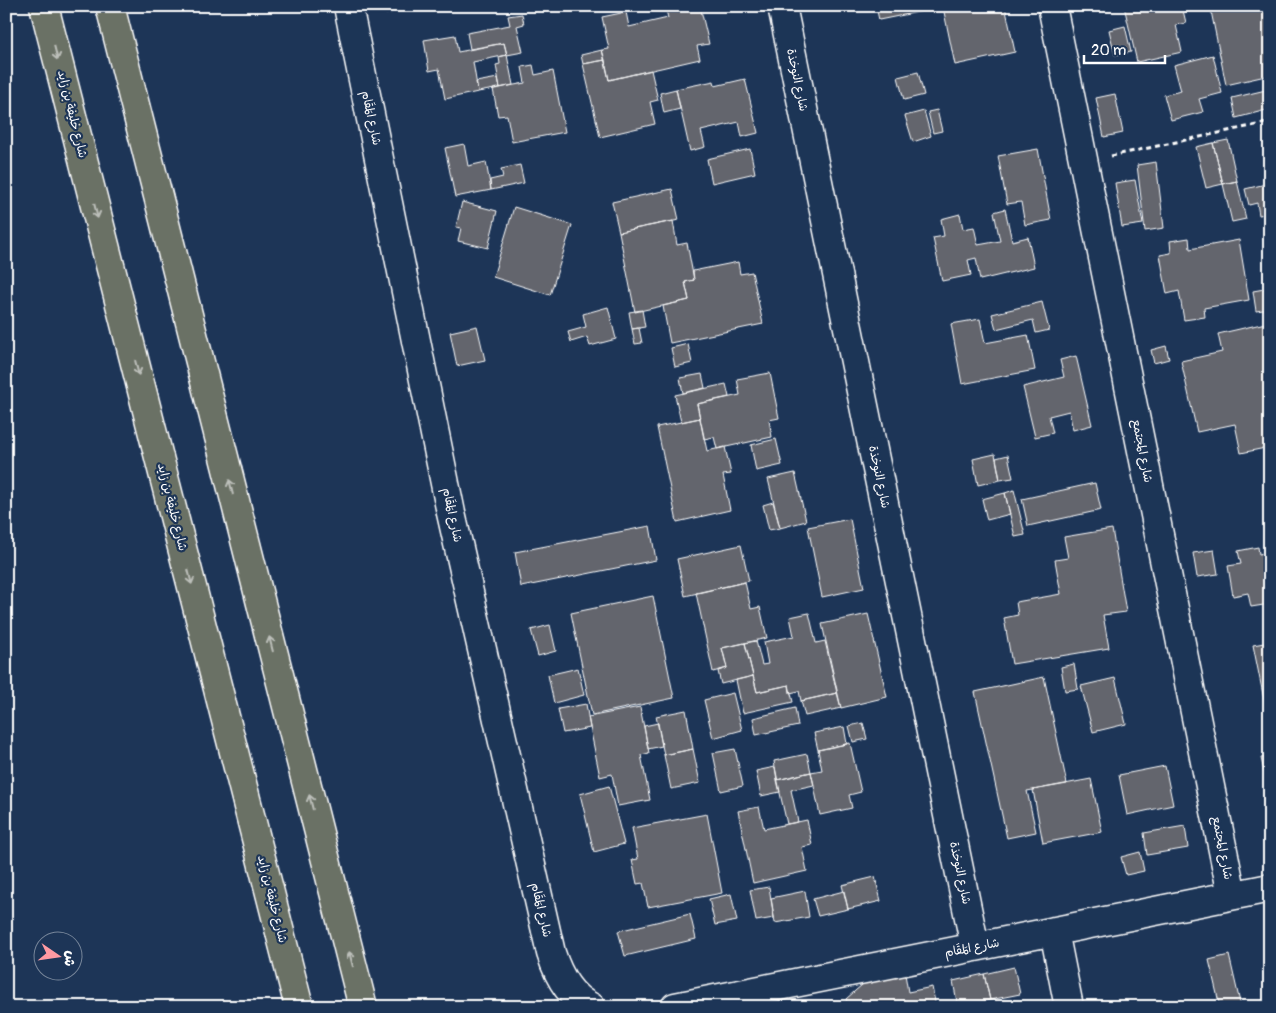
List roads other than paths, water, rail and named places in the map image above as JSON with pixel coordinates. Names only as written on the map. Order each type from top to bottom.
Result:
[{"type":"highway","name":"شارع خليفة بن زايد","points":[[44,6],[299,1007]]},
{"type":"highway","points":[[110,6],[363,1007]]},
{"type":"street","name":"شارع المَقَام","points":[[348,6],[451,513],[551,953],[558,974],[570,992],[591,1007]]},
{"type":"street","name":"شارع النوخذة","points":[[782,6],[975,947]]},
{"type":"street","name":"شارع المجتمع","points":[[1052,6],[1232,896]]},
{"type":"street","name":"شارع المَقَام","points":[[675,1007],[1270,888]]},
{"type":"street","points":[[1054,932],[1069,1007]]}]
